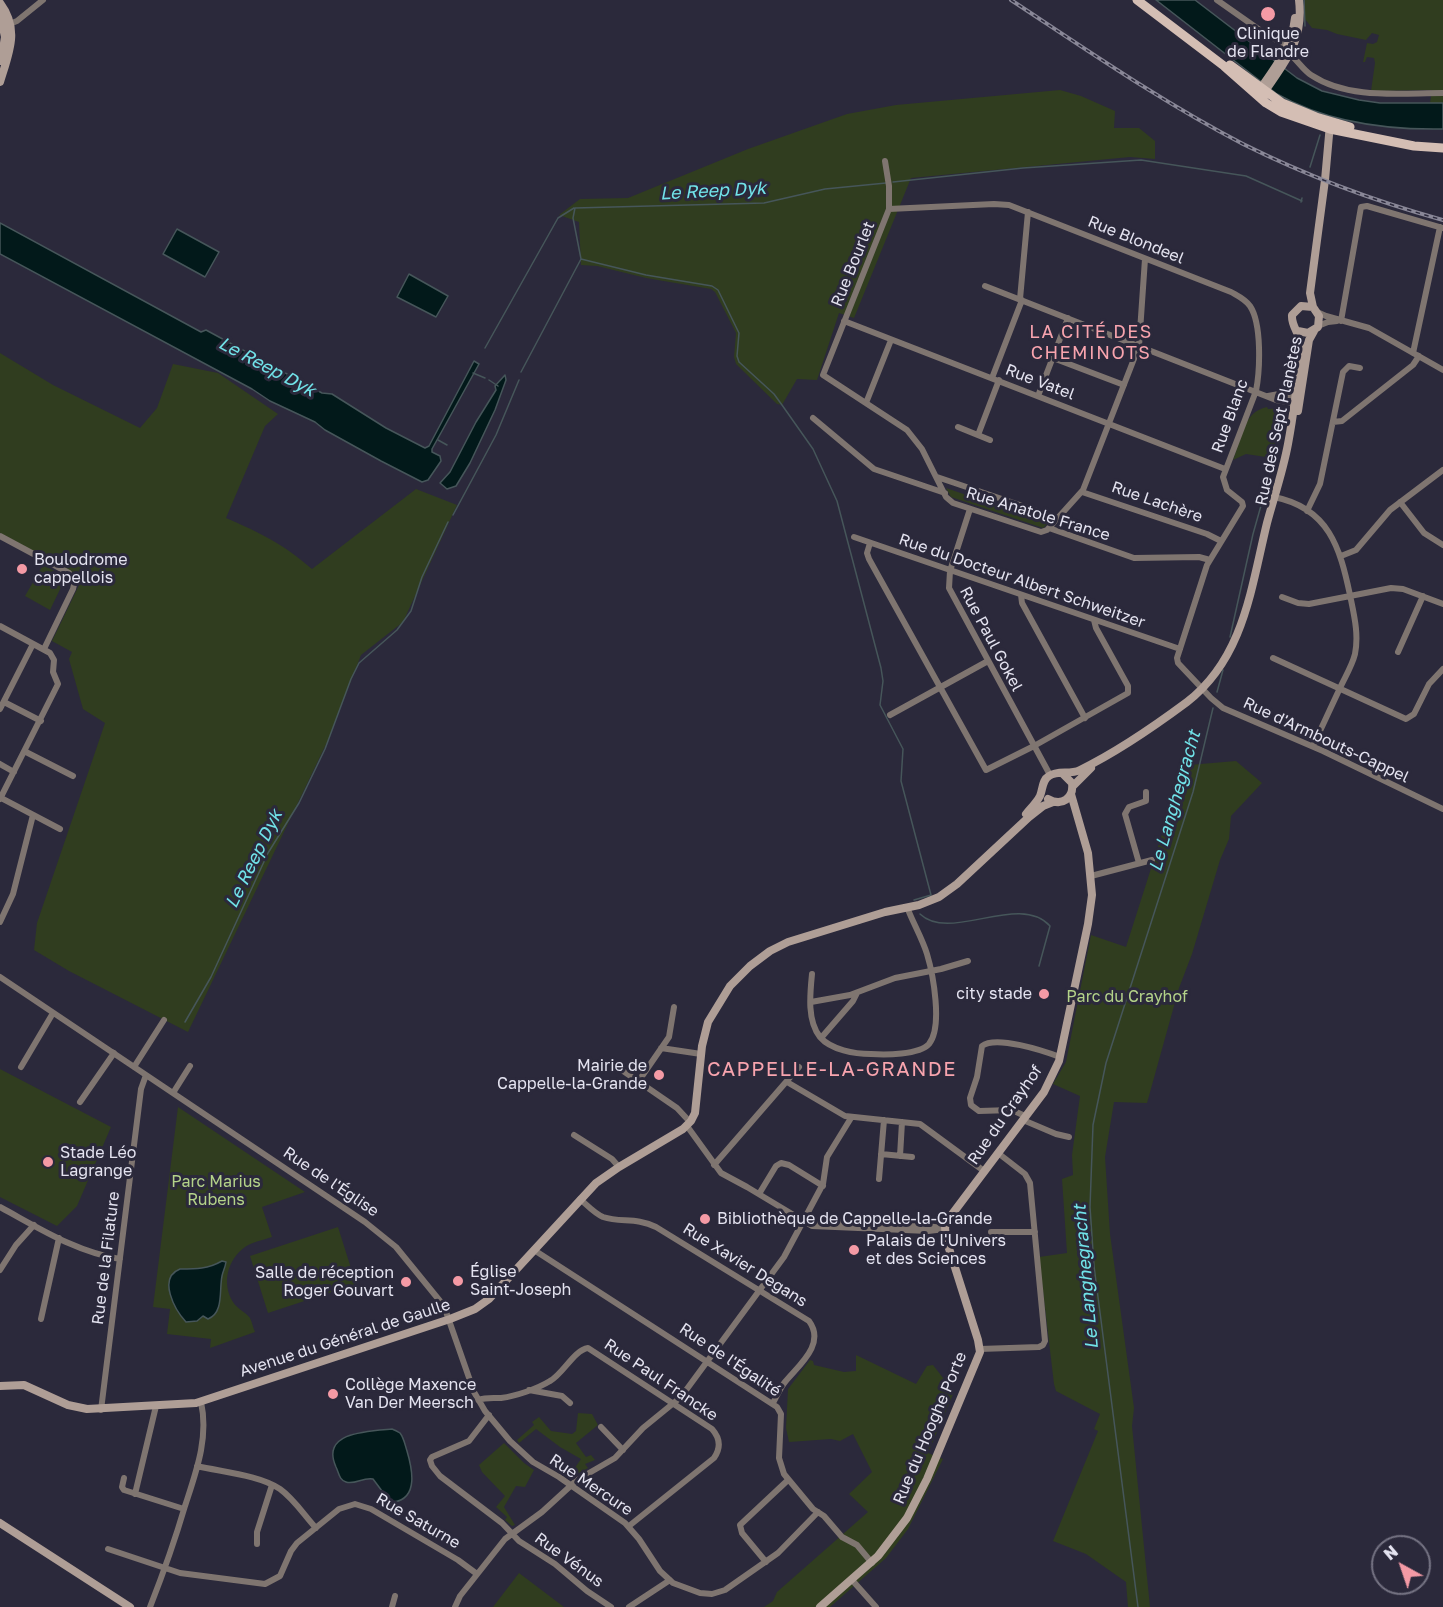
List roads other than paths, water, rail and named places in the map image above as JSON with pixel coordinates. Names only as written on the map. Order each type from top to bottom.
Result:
[{"type":"main road","points":[[1137,0],[1224,66],[1262,91]]},
{"type":"main road","points":[[1142,0],[1189,33],[1262,91],[1285,113],[1420,147],[1443,147]]},
{"type":"street","points":[[7,25],[43,0]]},
{"type":"street","points":[[1217,0],[1289,50],[1304,69],[1314,77],[1347,89],[1374,93],[1443,93]]},
{"type":"street","points":[[1289,50],[1294,27],[1294,0]]},
{"type":"street","points":[[1262,91],[1282,63],[1299,28],[1299,0]]},
{"type":"street","points":[[0,3],[7,25],[10,46],[0,82]]},
{"type":"street","points":[[0,14],[7,25],[0,64]]},
{"type":"street","points":[[1316,328],[1320,319],[1310,296],[1332,126]]},
{"type":"street","name":"Rue Bourlet","points":[[866,403],[823,375],[889,209],[889,186],[885,161]]},
{"type":"street","name":"Rue Blondeel","points":[[889,209],[1009,205],[1234,294]]},
{"type":"street","points":[[1333,422],[1342,421],[1413,365],[1441,227],[1367,206],[1361,207],[1342,320]]},
{"type":"street","points":[[978,435],[1021,300],[1028,212]]},
{"type":"street","points":[[1049,528],[1082,492],[1139,346],[1145,259]]},
{"type":"street","points":[[1313,262],[1305,298],[1295,311],[1292,319],[1293,325],[1298,331],[1304,333],[1328,322],[1342,320]]},
{"type":"street","points":[[985,286],[1268,396],[1279,394],[1297,400]]},
{"type":"street","name":"Rue Blanc","points":[[1221,542],[1243,505],[1226,488],[1223,479],[1256,391],[1259,366],[1256,318],[1248,304],[1234,294]]},
{"type":"street","points":[[1300,307],[1307,305],[1326,316],[1369,328],[1443,370]]},
{"type":"street","points":[[1038,396],[1068,318]]},
{"type":"street","name":"Rue Vatel","points":[[844,321],[1225,469]]},
{"type":"street","name":"Rue des Sept Planètes","points":[[1202,688],[1225,659],[1239,632],[1249,604],[1277,498],[1309,342],[1316,328]]},
{"type":"street","name":"Rue des Sept Planètes","points":[[1297,400],[1301,348],[1298,331]]},
{"type":"street","points":[[891,340],[866,403],[909,431],[922,449],[945,493]]},
{"type":"street","points":[[1053,358],[1124,385]]},
{"type":"street","points":[[1307,511],[1320,484],[1343,372],[1349,366],[1360,368]]},
{"type":"street","name":"Rue Anatole France","points":[[813,418],[871,467],[945,493],[951,502],[1039,532],[1049,528],[1134,558],[1199,557],[1210,560]]},
{"type":"street","points":[[958,428],[990,440]]},
{"type":"street","points":[[1341,556],[1356,550],[1379,522],[1400,502],[1443,470]]},
{"type":"street","name":"Rue Anatole France","points":[[937,477],[1058,518]]},
{"type":"street","name":"Rue Lachère","points":[[1082,492],[1209,534],[1221,542]]},
{"type":"street","points":[[1277,498],[1292,502],[1307,511],[1329,532],[1341,556],[1356,630],[1353,660],[1313,746]]},
{"type":"street","points":[[1400,502],[1424,533],[1443,545]]},
{"type":"street","name":"Rue Paul Gokel","points":[[970,508],[950,571],[948,582],[950,591],[1050,775]]},
{"type":"street","points":[[0,536],[69,573],[75,581],[44,649]]},
{"type":"street","name":"Rue du Docteur Albert Schweitzer","points":[[855,537],[1180,649]]},
{"type":"street","points":[[1180,649],[1210,560],[1221,542]]},
{"type":"street","points":[[870,543],[868,559],[986,770],[1085,718],[1125,695],[1129,690],[1094,620]]},
{"type":"street","points":[[1282,597],[1306,604],[1391,588],[1403,589],[1443,604]]},
{"type":"street","points":[[1021,595],[1022,603],[1085,718]]},
{"type":"street","points":[[1398,652],[1423,596]]},
{"type":"street","points":[[0,627],[44,649],[53,657],[54,675],[58,681],[58,688],[0,799],[60,829]]},
{"type":"street","points":[[0,709],[33,644]]},
{"type":"street","name":"Rue d'Armbouts-Cappel","points":[[1180,649],[1178,664],[1223,708],[1313,746],[1443,809]]},
{"type":"street","points":[[1274,658],[1401,718],[1409,718],[1414,714],[1429,684],[1443,669]]},
{"type":"street","points":[[890,715],[988,661]]},
{"type":"street","points":[[1005,838],[1034,805],[1045,780],[1050,775],[1078,771],[1110,753],[1181,706],[1202,688]]},
{"type":"street","points":[[4,702],[41,721]]},
{"type":"street","points":[[26,752],[73,776]]},
{"type":"street","points":[[688,1124],[695,1108],[705,1030],[716,1006],[732,983],[762,956],[793,940],[932,900],[950,889],[1038,809],[1067,800],[1082,776],[1110,753]]},
{"type":"street","points":[[0,764],[14,772]]},
{"type":"street","points":[[1063,774],[1069,777],[1072,790]]},
{"type":"street","points":[[1043,788],[1045,796],[1056,802]]},
{"type":"street","name":"Rue du Crayhof","points":[[945,1229],[950,1217],[1051,1080],[1060,1057],[1089,917],[1091,876],[1088,853],[1072,790]]},
{"type":"street","points":[[1139,863],[1125,814],[1129,807],[1146,801],[1146,792]]},
{"type":"street","name":"Rue du Crayhof","points":[[1056,802],[1070,813],[1082,833]]},
{"type":"street","points":[[0,922],[15,891],[33,815]]},
{"type":"street","points":[[1091,876],[1152,860]]},
{"type":"street","points":[[812,975],[811,1002],[814,1026],[821,1038],[836,1047],[867,1054],[899,1054],[924,1048],[932,1038],[935,1002],[931,971],[924,946],[907,907]]},
{"type":"street","points":[[811,1002],[857,993],[895,978],[968,962]]},
{"type":"street","name":"Rue de l'Église","points":[[0,977],[384,1236],[425,1281],[446,1309],[450,1319]]},
{"type":"street","points":[[821,1038],[853,1001],[857,993]]},
{"type":"street","points":[[638,1082],[670,1035],[674,1007]]},
{"type":"street","points":[[21,1067],[53,1012]]},
{"type":"street","points":[[134,1067],[164,1020]]},
{"type":"street","points":[[1060,1057],[1018,1046],[990,1042],[982,1046],[977,1079],[970,1098],[971,1104],[979,1111],[1012,1110],[1056,1134],[1070,1137]]},
{"type":"street","points":[[661,1048],[701,1054]]},
{"type":"street","points":[[80,1102],[114,1053]]},
{"type":"street","points":[[613,1064],[677,1108],[714,1165],[724,1175],[815,1227],[928,1231],[945,1229]]},
{"type":"street","points":[[173,1093],[190,1066]]},
{"type":"street","points":[[714,1165],[799,1067]]},
{"type":"street","name":"Rue de la Filature","points":[[101,1410],[141,1089],[147,1075]]},
{"type":"street","points":[[787,1082],[851,1118],[920,1124],[984,1171]]},
{"type":"street","points":[[454,1607],[503,1541],[542,1512],[570,1485],[611,1461],[637,1434],[682,1395],[784,1257],[822,1186],[826,1160],[851,1118]]},
{"type":"street","points":[[879,1179],[884,1120]]},
{"type":"street","points":[[900,1156],[902,1122]]},
{"type":"street","name":"Avenue du Général de Gaulle","points":[[2,1385],[24,1385],[71,1406],[101,1410],[201,1402],[305,1365],[472,1311],[486,1302],[596,1183],[688,1124]]},
{"type":"street","points":[[574,1135],[612,1159],[619,1167]]},
{"type":"street","points":[[980,1349],[1037,1347],[1044,1344],[1029,1179],[998,1153]]},
{"type":"street","points":[[881,1154],[912,1157]]},
{"type":"street","points":[[759,1194],[776,1166],[781,1163],[789,1165],[822,1186]]},
{"type":"street","name":"Rue Xavier Degans","points":[[580,1199],[603,1217],[638,1220],[656,1227],[804,1317],[812,1325],[814,1335],[812,1350],[781,1387],[773,1403]]},
{"type":"street","points":[[0,1207],[88,1252],[120,1259]]},
{"type":"street","points":[[0,1270],[6,1255],[34,1225]]},
{"type":"street","name":"Rue du Hooghe Porte","points":[[820,1607],[872,1563],[892,1540],[917,1501],[980,1349],[948,1247],[945,1229]]},
{"type":"street","points":[[991,1232],[1035,1232]]},
{"type":"street","points":[[41,1319],[59,1238]]},
{"type":"street","name":"Rue de l'Égalité","points":[[534,1250],[773,1403],[781,1414],[779,1462],[788,1480],[842,1537],[857,1545],[872,1563]]},
{"type":"street","name":"Rue Mercure","points":[[450,1319],[466,1372],[478,1400],[510,1441],[526,1457],[628,1526],[658,1568],[670,1580],[696,1592],[718,1593],[733,1586],[766,1562],[793,1539],[818,1512]]},
{"type":"street","name":"Rue Paul Francke","points":[[528,1390],[555,1378],[581,1350],[588,1348],[712,1429],[717,1437],[719,1450],[712,1460],[628,1526]]},
{"type":"street","points":[[478,1400],[486,1397],[503,1397],[528,1390],[562,1396],[570,1403]]},
{"type":"street","points":[[150,1607],[165,1568],[197,1466],[203,1432],[201,1402]]},
{"type":"street","points":[[135,1494],[156,1406]]},
{"type":"street","name":"Rue Vénus","points":[[489,1415],[469,1441],[436,1454],[430,1460],[432,1466],[442,1478],[502,1523],[519,1541],[555,1564],[587,1591],[611,1607]]},
{"type":"street","points":[[601,1427],[623,1450]]},
{"type":"street","points":[[108,1549],[183,1574],[257,1584],[268,1583],[277,1578],[282,1573],[294,1546],[315,1528],[290,1498],[272,1485],[197,1466]]},
{"type":"street","points":[[124,1478],[123,1489],[184,1509]]},
{"type":"street","points":[[766,1562],[741,1533],[740,1525],[788,1480]]},
{"type":"street","points":[[257,1544],[257,1532],[272,1485]]},
{"type":"street","name":"Rue Saturne","points":[[315,1528],[341,1507],[355,1504],[364,1506],[458,1560],[477,1574]]},
{"type":"street","points":[[0,1523],[130,1607]]},
{"type":"street","points":[[629,1607],[670,1580]]},
{"type":"street","points":[[852,1580],[876,1607]]},
{"type":"street","points":[[392,1607],[395,1596]]},
{"type":"water","points":[[1156,0],[1195,0],[1297,78],[1322,91],[1380,103],[1443,103],[1443,129],[1379,126],[1336,118],[1296,104],[1277,94]]},
{"type":"water","points":[[0,223],[201,332],[206,330],[322,393],[332,394],[386,428],[425,448],[429,446],[474,361],[479,364],[432,449],[432,452],[440,456],[441,461],[428,480],[422,482],[381,461],[325,430],[315,422],[270,401],[252,389],[0,254]]},
{"type":"water","points":[[177,229],[219,252],[205,277],[163,254]]},
{"type":"water","points":[[409,274],[448,296],[436,317],[397,297]]},
{"type":"water","points":[[505,375],[506,380],[495,410],[470,463],[456,486],[447,489],[440,483],[450,472],[496,390],[495,386]]},
{"type":"water","points":[[222,1261],[226,1262],[217,1312],[208,1319],[203,1316],[197,1321],[186,1322],[177,1310],[170,1294],[170,1279],[173,1273],[180,1269],[207,1267]]},
{"type":"water","points":[[392,1429],[400,1433],[402,1437],[412,1474],[407,1495],[394,1502],[388,1499],[373,1479],[353,1483],[342,1480],[333,1455],[340,1440],[349,1436]]},
{"type":"waterway","points":[[1304,0],[1305,26]]},
{"type":"waterway","name":"Le Langhegracht","points":[[1310,167],[1320,135]]},
{"type":"waterway","name":"Le Reep Dyk","points":[[893,182],[1023,168],[1141,160],[1246,176],[1302,201]]},
{"type":"waterway","name":"Le Reep Dyk","points":[[521,372],[581,259],[573,218],[575,208],[764,203],[825,189],[886,183]]},
{"type":"waterway","name":"Le Langhegracht","points":[[1301,202],[1302,198]]},
{"type":"waterway","name":"Le Reep Dyk","points":[[485,348],[558,218],[574,208]]},
{"type":"waterway","points":[[581,259],[646,275],[712,286],[718,290],[739,333],[737,356],[739,362],[774,394],[813,449],[837,501],[881,668],[883,681],[880,705],[903,749],[901,781],[931,895],[914,900]]},
{"type":"waterway","points":[[473,373],[485,378]]},
{"type":"waterway","points":[[489,380],[498,386]]},
{"type":"waterway","name":"Le Reep Dyk","points":[[453,515],[496,435],[519,380]]},
{"type":"waterway","points":[[438,440],[447,445]]},
{"type":"waterway","name":"Le Langhegracht","points":[[1230,637],[1253,534],[1273,463]]},
{"type":"waterway","name":"Le Reep Dyk","points":[[185,1022],[211,977],[268,853],[299,803],[325,749],[359,663],[397,630],[411,611],[422,577],[448,522]]},
{"type":"waterway","name":"Le Langhegracht","points":[[1217,692],[1223,670]]},
{"type":"waterway","name":"Le Langhegracht","points":[[1138,1607],[1094,1266],[1090,1207],[1093,1125],[1106,1063],[1193,792],[1213,708]]},
{"type":"waterway","points":[[920,914],[933,921],[949,923],[1003,915],[1021,914],[1037,917],[1050,926],[1039,966]]},
{"type":"railway","points":[[1011,0],[1154,93],[1243,144],[1341,187],[1443,220]]},
{"type":"place","name":"Clinique de Flandre","points":[[1268,14]]},
{"type":"place","name":"Boulodrome cappellois","points":[[22,569]]},
{"type":"place","name":"city stade","points":[[1044,994]]},
{"type":"place","name":"Mairie de Cappelle-la-Grande","points":[[659,1075]]},
{"type":"place","name":"Stade Léo Lagrange","points":[[48,1162]]},
{"type":"place","name":"Bibliothèque de Cappelle-la-Grande","points":[[705,1219]]},
{"type":"place","name":"Palais de l'Univers et des Sciences","points":[[854,1250]]},
{"type":"place","name":"Église Saint-Joseph","points":[[458,1281]]},
{"type":"place","name":"Salle de réception Roger Gouvart","points":[[406,1282]]},
{"type":"place","name":"Collège Maxence Van Der Meersch","points":[[333,1394]]},
{"type":"district","name":"LA CITÉ DES CHEMINOTS","points":[[1091,342]]},
{"type":"district","name":"CAPPELLE-LA-GRANDE","points":[[832,1070]]},
{"type":"park label","name":"Parc du Crayhof","points":[[1127,997]]},
{"type":"park label","name":"Parc Marius Rubens","points":[[216,1191]]}]
